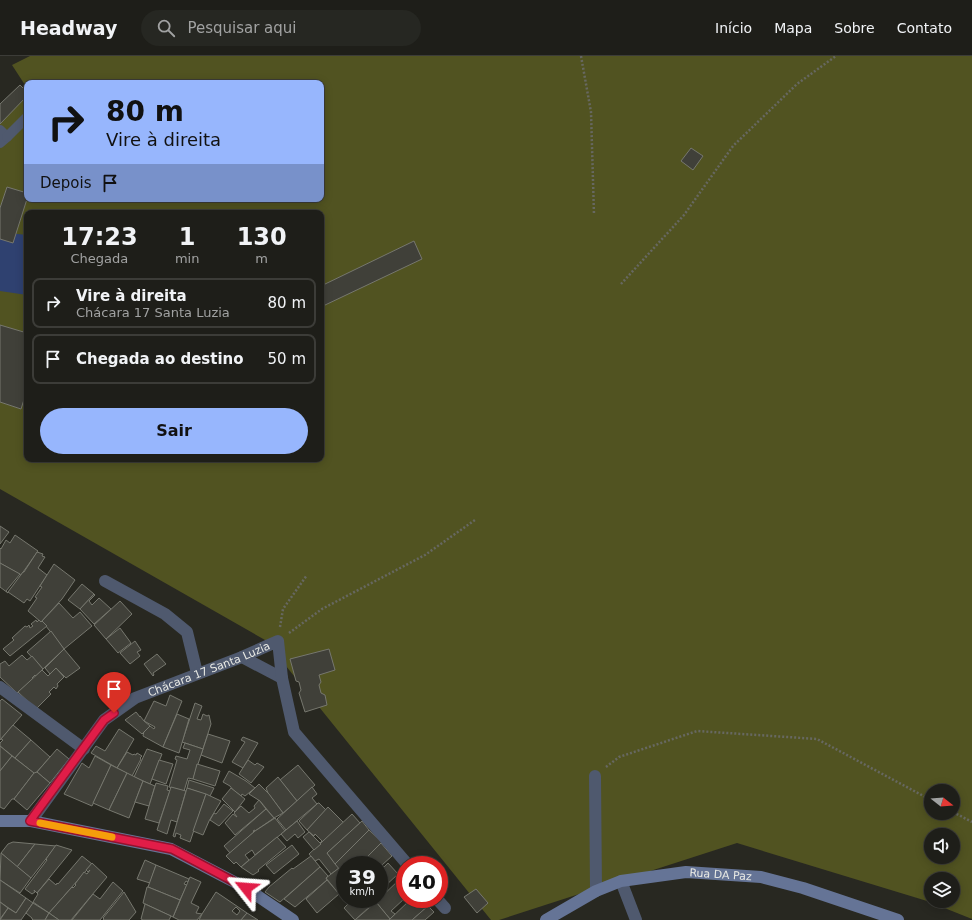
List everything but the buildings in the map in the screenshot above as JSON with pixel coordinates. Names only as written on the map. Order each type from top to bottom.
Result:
[{"type":"street","points":[[105,581],[165,614],[187,632],[197,673]]},
{"type":"street","name":"Chácara 17 Santa Luzia","points":[[30,821],[104,720],[135,698],[242,657],[278,641]]},
{"type":"street","points":[[278,641],[282,678],[294,732],[400,856]]},
{"type":"street","points":[[242,657],[282,678]]},
{"type":"street","points":[[0,687],[84,749]]},
{"type":"street","points":[[595,776],[596,891]]},
{"type":"street","points":[[0,821],[30,821],[172,849],[246,888],[288,919]]},
{"type":"street","name":"Rua DA Paz","points":[[546,920],[596,891],[621,881],[686,872],[761,877],[803,888],[898,920]]},
{"type":"street","points":[[621,881],[636,920]]},
{"type":"lane","points":[[2,137],[24,119]]},
{"type":"path","points":[[581,56],[591,112],[594,215]]},
{"type":"path","points":[[621,284],[684,215],[733,146],[797,84],[836,56]]},
{"type":"path","points":[[278,641],[322,609],[425,555],[474,520]]},
{"type":"path","points":[[278,641],[283,609],[307,575]]},
{"type":"path","points":[[595,776],[619,757],[697,731],[817,739],[924,796]]},
{"type":"path","points":[[960,816],[972,822]]},
{"type":"shaded area","points":[[30,56],[972,56],[972,919],[944,908],[960,908],[960,872],[924,872],[924,900],[737,843],[499,920],[491,920],[448,867],[448,856],[439,856],[265,640],[0,489],[0,112],[24,86],[24,202],[324,202],[324,80],[24,80],[24,83],[12,65]]},
{"type":"water","points":[[0,232],[24,235],[24,295],[0,291]]},
{"type":"slow traffic","points":[[40,823],[112,837]]},
{"type":"route","points":[[114,713],[104,720],[30,821],[172,849],[246,888]]}]
